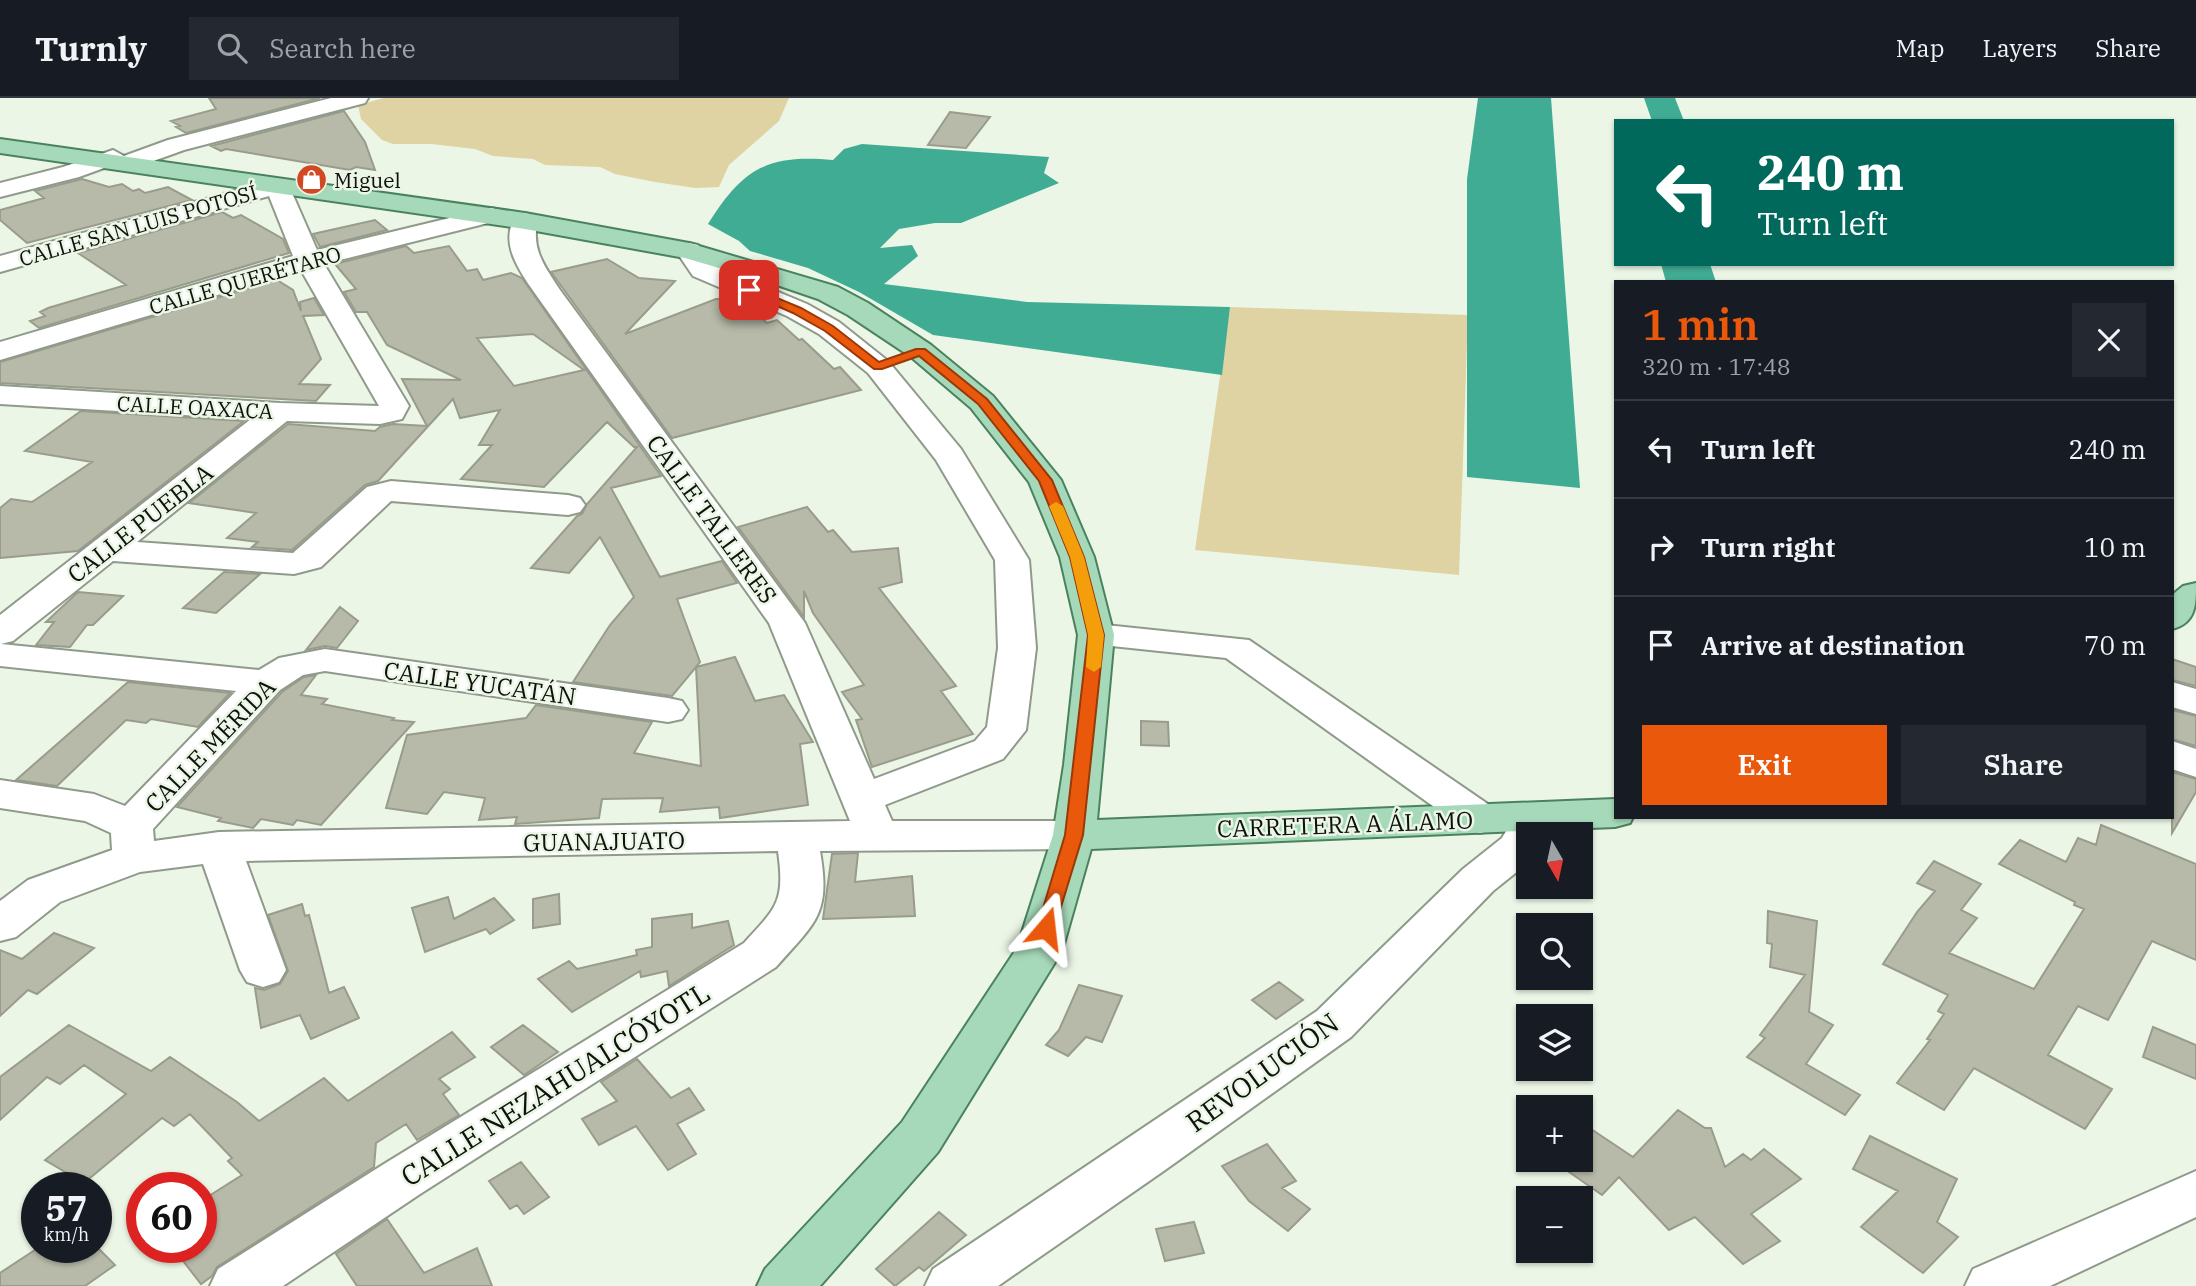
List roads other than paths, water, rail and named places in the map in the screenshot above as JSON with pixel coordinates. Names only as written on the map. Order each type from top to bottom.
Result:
[{"type":"main road","points":[[0,138],[277,186],[508,218],[689,251],[828,293],[858,309],[921,351],[982,402],[1045,480],[1077,557],[1096,635],[1074,835],[1040,951],[928,1126],[785,1286]]},
{"type":"main road","points":[[0,146],[119,160]]},
{"type":"main road","points":[[2174,614],[2178,607],[2196,594]]},
{"type":"main road","name":"CARRETERA A ÁLAMO","points":[[1074,835],[1614,813]]},
{"type":"street","points":[[0,190],[357,98]]},
{"type":"street","points":[[277,186],[308,260]]},
{"type":"street","name":"CALLE SAN LUIS POTOSÍ","points":[[0,264],[277,186]]},
{"type":"street","name":"CALLE QUERÉTARO","points":[[0,351],[308,260],[508,218]]},
{"type":"street","name":"CALLE TALLERES","points":[[508,218],[519,234],[522,250],[549,293],[787,623],[870,817]]},
{"type":"street","points":[[689,251],[702,270],[829,328],[878,367],[894,383],[915,415],[950,456],[1006,544],[1012,560],[1017,648],[1006,730],[989,750],[870,817]]},
{"type":"street","name":"CALLE OAXACA","points":[[0,395],[280,412],[391,413],[394,406],[308,260]]},
{"type":"street","points":[[878,367],[921,351]]},
{"type":"street","name":"CALLE PUEBLA","points":[[0,633],[280,412]]},
{"type":"street","points":[[106,550],[294,564],[309,560],[379,494],[390,491],[568,505]]},
{"type":"street","points":[[1096,635],[1236,648],[1480,819]]},
{"type":"street","name":"CALLE YUCATÁN","points":[[0,656],[279,674],[325,660],[667,710]]},
{"type":"street","name":"CALLE MÉRIDA","points":[[133,842],[279,674]]},
{"type":"street","points":[[2174,695],[2196,702]]},
{"type":"street","points":[[2174,755],[2196,764]]},
{"type":"street","points":[[0,794],[94,808],[133,842],[44,891],[0,925]]},
{"type":"street","name":"GUANAJUATO","points":[[133,842],[219,847],[797,838],[870,817],[1074,835]]},
{"type":"street","name":"REVOLUCIÓN","points":[[953,1286],[1334,1024],[1478,880],[1518,848],[1535,817]]},
{"type":"street","name":"CALLE NEZAHUALCÓYOTL","points":[[238,1286],[414,1172],[760,956],[797,914],[804,882],[797,838]]},
{"type":"street","points":[[219,847],[263,970]]},
{"type":"street","points":[[1993,1286],[2196,1193]]},
{"type":"water","points":[[1478,98],[1551,98],[1580,488],[1467,477],[1467,179]]},
{"type":"water","points":[[1644,98],[1675,98],[1683,119],[1651,119]]},
{"type":"water","points":[[862,144],[1049,157],[1044,173],[1059,183],[961,223],[935,223],[899,229],[880,248],[912,245],[918,256],[884,284],[1027,302],[1230,307],[1222,375],[933,335],[859,292],[808,268],[750,251],[739,241],[708,224],[733,190],[759,169],[791,160],[833,160],[844,149]]},
{"type":"water","points":[[1662,266],[1711,266],[1715,280],[1665,280]]},
{"type":"place","name":"Miguel","points":[[311,180]]}]
